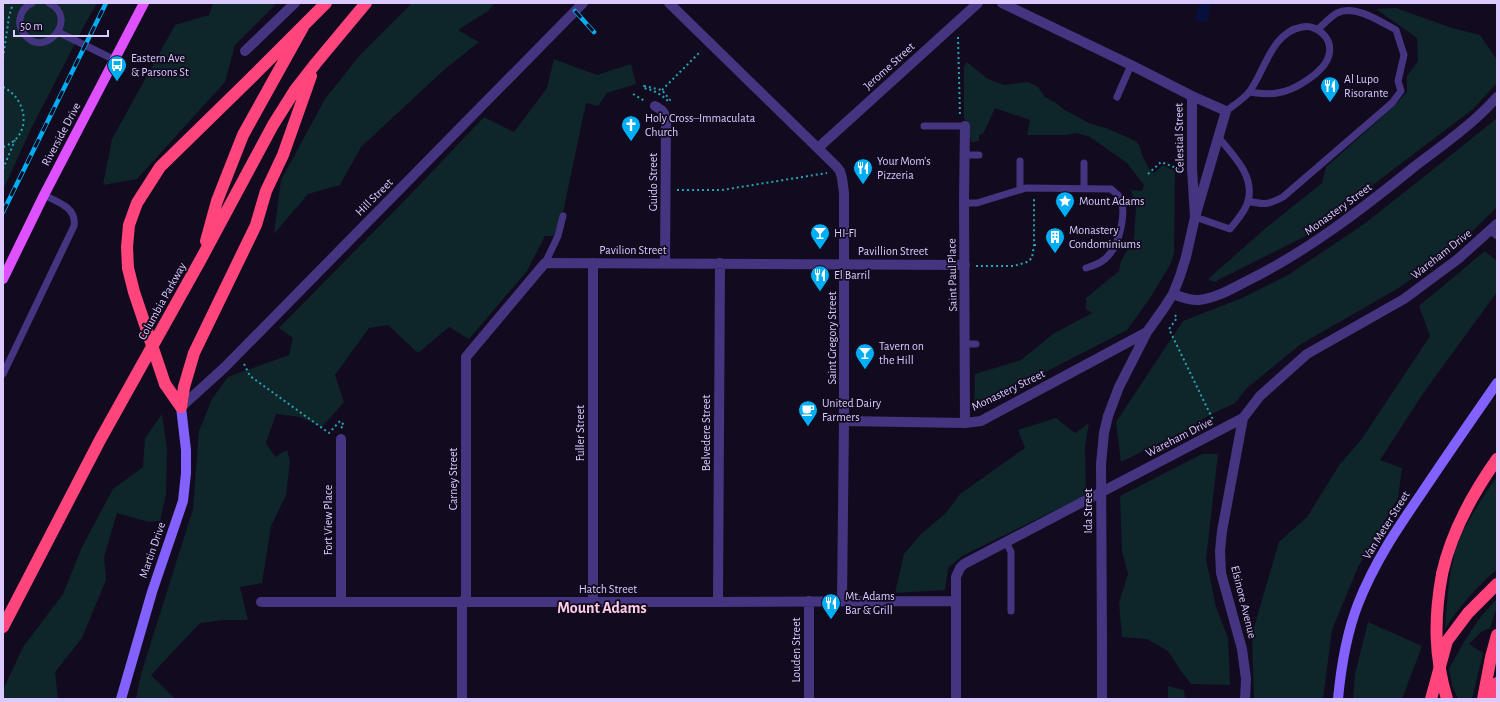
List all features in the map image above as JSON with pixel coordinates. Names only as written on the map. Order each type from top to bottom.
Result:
[{"type":"highway","points":[[181,407],[165,384],[134,292],[128,268],[127,247],[129,225],[137,203],[160,167],[326,3]]},
{"type":"highway","name":"Columbia Parkway","points":[[3,627],[100,440],[201,259],[273,125],[295,90],[366,3]]},
{"type":"highway","points":[[201,259],[217,201],[243,135],[303,27]]},
{"type":"highway","points":[[181,407],[184,387],[194,353],[256,225],[266,191],[283,155],[316,63]]},
{"type":"highway","points":[[1447,699],[1440,671],[1436,630],[1437,600],[1445,559],[1472,499],[1497,460]]},
{"type":"highway","points":[[1431,699],[1447,641],[1468,613],[1497,584]]},
{"type":"highway","points":[[1482,699],[1490,657],[1497,635]]},
{"type":"highway","points":[[1492,699],[1497,684]]},
{"type":"main road","name":"Riverside Drive","points":[[3,279],[44,195],[144,3]]},
{"type":"street","points":[[245,51],[295,3]]},
{"type":"street","name":"Hill Street","points":[[181,407],[233,358],[583,3]]},
{"type":"street","name":"Saint Gregory Street","points":[[669,3],[840,171],[844,193],[845,264],[842,601]]},
{"type":"street","name":"Jerome Street","points":[[818,148],[978,3]]},
{"type":"street","name":"Celestial Street","points":[[1002,3],[1192,96],[1192,170],[1194,217],[1186,257],[1173,294],[1147,332]]},
{"type":"street","points":[[1192,96],[1226,111],[1194,217]]},
{"type":"street","name":"Monastery Street","points":[[1173,294],[1194,300],[1216,296],[1269,270],[1299,253],[1328,233],[1437,150],[1482,114],[1497,97]]},
{"type":"street","name":"Guido Street","points":[[655,106],[662,110],[666,115],[665,264]]},
{"type":"street","name":"Saint Paul Place","points":[[965,126],[964,203],[968,265],[965,422]]},
{"type":"street","name":"Wareham Drive","points":[[956,699],[956,577],[960,568],[964,564],[1243,418],[1260,396],[1307,354],[1404,299],[1495,230]]},
{"type":"street","name":"Pavilion Street","points":[[545,263],[845,264]]},
{"type":"street","name":"Carney Street","points":[[462,699],[466,357],[545,263]]},
{"type":"street","name":"Fuller Street","points":[[593,263],[593,602]]},
{"type":"street","name":"Belvedere Street","points":[[718,602],[720,263]]},
{"type":"street","name":"Pavillion Street","points":[[845,264],[968,265]]},
{"type":"street","name":"Monastery Street","points":[[844,421],[976,422],[1147,332]]},
{"type":"street","name":"Ida Street","points":[[1102,699],[1101,464],[1104,433],[1118,387],[1147,332]]},
{"type":"street","name":"Van Meter Street","points":[[1338,699],[1341,668],[1349,633],[1358,605],[1372,573],[1388,542],[1497,384]]},
{"type":"street","name":"Martin Drive","points":[[121,699],[152,592],[183,501],[186,473],[186,450],[181,407]]},
{"type":"street","name":"Elsinore Avenue","points":[[1243,418],[1222,532],[1220,551],[1221,573],[1242,649],[1246,679],[1246,699]]},
{"type":"street","name":"Fort View Place","points":[[341,439],[341,601]]},
{"type":"street","name":"Louden Street","points":[[809,601],[809,699]]},
{"type":"street","name":"Hatch Street","points":[[261,602],[956,601]]},
{"type":"lane","points":[[32,3],[28,4],[23,10],[20,15],[19,22],[26,37],[36,42],[48,41],[53,38],[60,27],[60,16],[57,10],[49,3]]},
{"type":"lane","points":[[1248,201],[1271,204],[1283,197],[1392,103],[1401,91],[1398,81],[1404,55],[1396,30],[1371,16],[1349,10],[1336,14],[1318,29]]},
{"type":"lane","points":[[1226,111],[1249,92],[1274,47],[1287,33],[1296,28],[1312,27],[1318,29],[1324,35],[1330,44],[1328,58],[1323,66],[1303,83],[1278,93],[1267,94],[1249,92]]},
{"type":"lane","points":[[58,32],[114,60]]},
{"type":"lane","points":[[1117,97],[1131,65]]},
{"type":"lane","points":[[924,126],[965,126]]},
{"type":"lane","points":[[1194,217],[1230,229],[1248,201],[1248,179],[1245,172],[1219,138]]},
{"type":"lane","points":[[965,155],[979,155]]},
{"type":"lane","points":[[1020,161],[1020,190]]},
{"type":"lane","points":[[1084,163],[1084,188]]},
{"type":"lane","points":[[964,203],[977,203],[1020,190],[1033,188],[1111,189],[1119,196],[1122,211],[1120,236],[1106,258],[1097,265],[1086,268]]},
{"type":"lane","points":[[3,374],[74,226],[74,216],[67,207],[44,195]]},
{"type":"lane","points":[[545,263],[558,236],[562,216]]},
{"type":"lane","points":[[966,344],[976,344]]},
{"type":"lane","points":[[1006,542],[1011,552],[1011,611]]},
{"type":"path","points":[[3,58],[9,18],[13,3]]},
{"type":"path","points":[[958,37],[960,121],[965,126]]},
{"type":"path","points":[[662,90],[701,51]]},
{"type":"path","points":[[644,86],[662,90],[670,100],[669,102],[662,95],[653,90],[643,88],[644,86]]},
{"type":"path","points":[[3,87],[18,98],[24,112],[22,129],[3,169]]},
{"type":"path","points":[[632,94],[655,106]]},
{"type":"path","points":[[3,147],[7,146],[16,139]]},
{"type":"path","points":[[1148,174],[1161,162],[1179,169]]},
{"type":"path","points":[[673,190],[722,190],[827,173]]},
{"type":"path","points":[[968,265],[1014,266],[1027,262],[1032,258],[1034,245],[1033,188]]},
{"type":"path","points":[[1034,245],[1039,245]]},
{"type":"path","points":[[1175,315],[1176,318],[1169,328],[1213,420]]},
{"type":"path","points":[[243,361],[250,376],[329,432],[340,421],[344,424],[341,428]]},
{"type":"green space","points":[[3,3],[97,3],[32,127],[3,190]]},
{"type":"green space","points":[[213,3],[277,3],[235,45],[225,82],[137,179],[103,185],[112,139],[175,25],[209,15]]},
{"type":"green space","points":[[412,3],[495,3],[488,11],[458,30],[479,42],[444,70],[361,147],[340,185],[308,194],[274,234],[281,180],[325,99],[360,55]]},
{"type":"green space","points":[[1396,8],[1452,28],[1480,35],[1497,60],[1497,83],[1473,109],[1304,237],[1214,282],[1208,279],[1267,227],[1322,183],[1326,167],[1392,108],[1407,92],[1407,76],[1418,61],[1417,38],[1376,9]]},
{"type":"green space","points":[[554,59],[597,75],[631,64],[636,84],[607,93],[598,106],[586,103],[558,236],[545,236],[527,271],[469,339],[449,327],[418,353],[388,325],[369,328],[335,375],[344,402],[322,427],[300,417],[276,414],[266,443],[275,457],[287,450],[290,462],[286,495],[271,526],[262,583],[240,587],[248,620],[224,620],[200,623],[151,675],[175,699],[136,699],[141,674],[193,509],[199,431],[212,399],[228,377],[289,355],[293,338],[279,328],[410,195],[484,117],[514,132],[547,88]]},
{"type":"green space","points":[[967,62],[988,79],[1004,85],[1028,82],[1038,87],[1045,97],[1063,109],[1091,124],[1106,128],[1136,141],[1149,169],[1154,173],[1163,165],[1175,171],[1174,253],[1170,265],[1150,298],[1127,330],[974,409],[975,374],[1021,360],[1053,334],[1092,313],[1086,309],[1086,298],[1119,271],[1121,261],[1134,238],[1136,208],[1131,190],[1142,191],[1144,185],[1127,163],[1090,137],[1077,133],[1066,135],[1027,135],[1030,120],[995,108],[983,134],[979,135],[979,141],[971,142],[967,123],[964,118],[964,67]]},
{"type":"green space","points":[[1497,118],[1497,207],[1454,249],[1397,289],[1301,344],[1247,388],[1235,403],[1206,417],[1186,430],[1121,462],[1116,422],[1183,321],[1242,298],[1288,275],[1364,224]]},
{"type":"green space","points":[[1485,251],[1497,261],[1497,292],[1424,392],[1380,460],[1402,468],[1398,498],[1358,567],[1332,630],[1323,699],[1254,699],[1252,634],[1279,542],[1307,517],[1340,464],[1361,440],[1430,336],[1419,306]]},
{"type":"green space","points":[[162,414],[167,449],[166,494],[160,521],[149,522],[117,513],[104,557],[106,580],[82,638],[55,672],[58,699],[3,699],[3,690],[23,647],[63,594],[82,547],[113,489],[143,467],[145,438]]},
{"type":"green space","points":[[1056,418],[1075,433],[1089,423],[1085,446],[1086,495],[962,556],[948,568],[945,590],[895,593],[904,554],[921,534],[946,513],[960,494],[1025,448],[1018,430]]},
{"type":"green space","points":[[1202,454],[1218,454],[1206,559],[1216,607],[1228,638],[1230,685],[1191,684],[1168,651],[1147,639],[1122,637],[1119,603],[1128,574],[1122,551],[1120,496]]},
{"type":"green space","points":[[1497,477],[1497,569],[1456,612],[1445,629],[1449,581],[1458,543],[1473,513]]},
{"type":"green space","points":[[1497,599],[1497,606],[1490,628],[1481,632],[1469,644],[1483,653],[1472,699],[1458,699],[1452,685],[1449,669],[1476,623]]},
{"type":"green space","points":[[1368,622],[1422,646],[1402,699],[1353,699],[1355,674]]},
{"type":"green space","points":[[1168,686],[1184,690],[1185,699],[1168,699]]},
{"type":"shaded area","points":[[1199,3],[1211,3],[1207,22],[1195,20]]},
{"type":"railway","points":[[3,212],[106,3]]},
{"type":"railway","points":[[575,11],[594,32]]},
{"type":"place","name":"Eastern Ave & Parsons St","points":[[117,82]]},
{"type":"place","name":"Al Lupo Risorante","points":[[1330,103]]},
{"type":"place","name":"Holy Cross–Immaculata Church","points":[[631,142]]},
{"type":"place","name":"Your Mom's Pizzeria","points":[[863,185]]},
{"type":"place","name":"Mount Adams","points":[[1065,218]]},
{"type":"place","name":"HI-FI","points":[[820,250]]},
{"type":"place","name":"Monastery Condominiums","points":[[1055,254]]},
{"type":"place","name":"El Barril","points":[[820,292]]},
{"type":"place","name":"Tavern on the Hill","points":[[865,370]]},
{"type":"place","name":"United Dairy Farmers","points":[[808,427]]},
{"type":"place","name":"Mt. Adams Bar & Grill","points":[[831,620]]},
{"type":"district","name":"Mount Adams","points":[[602,607]]}]
